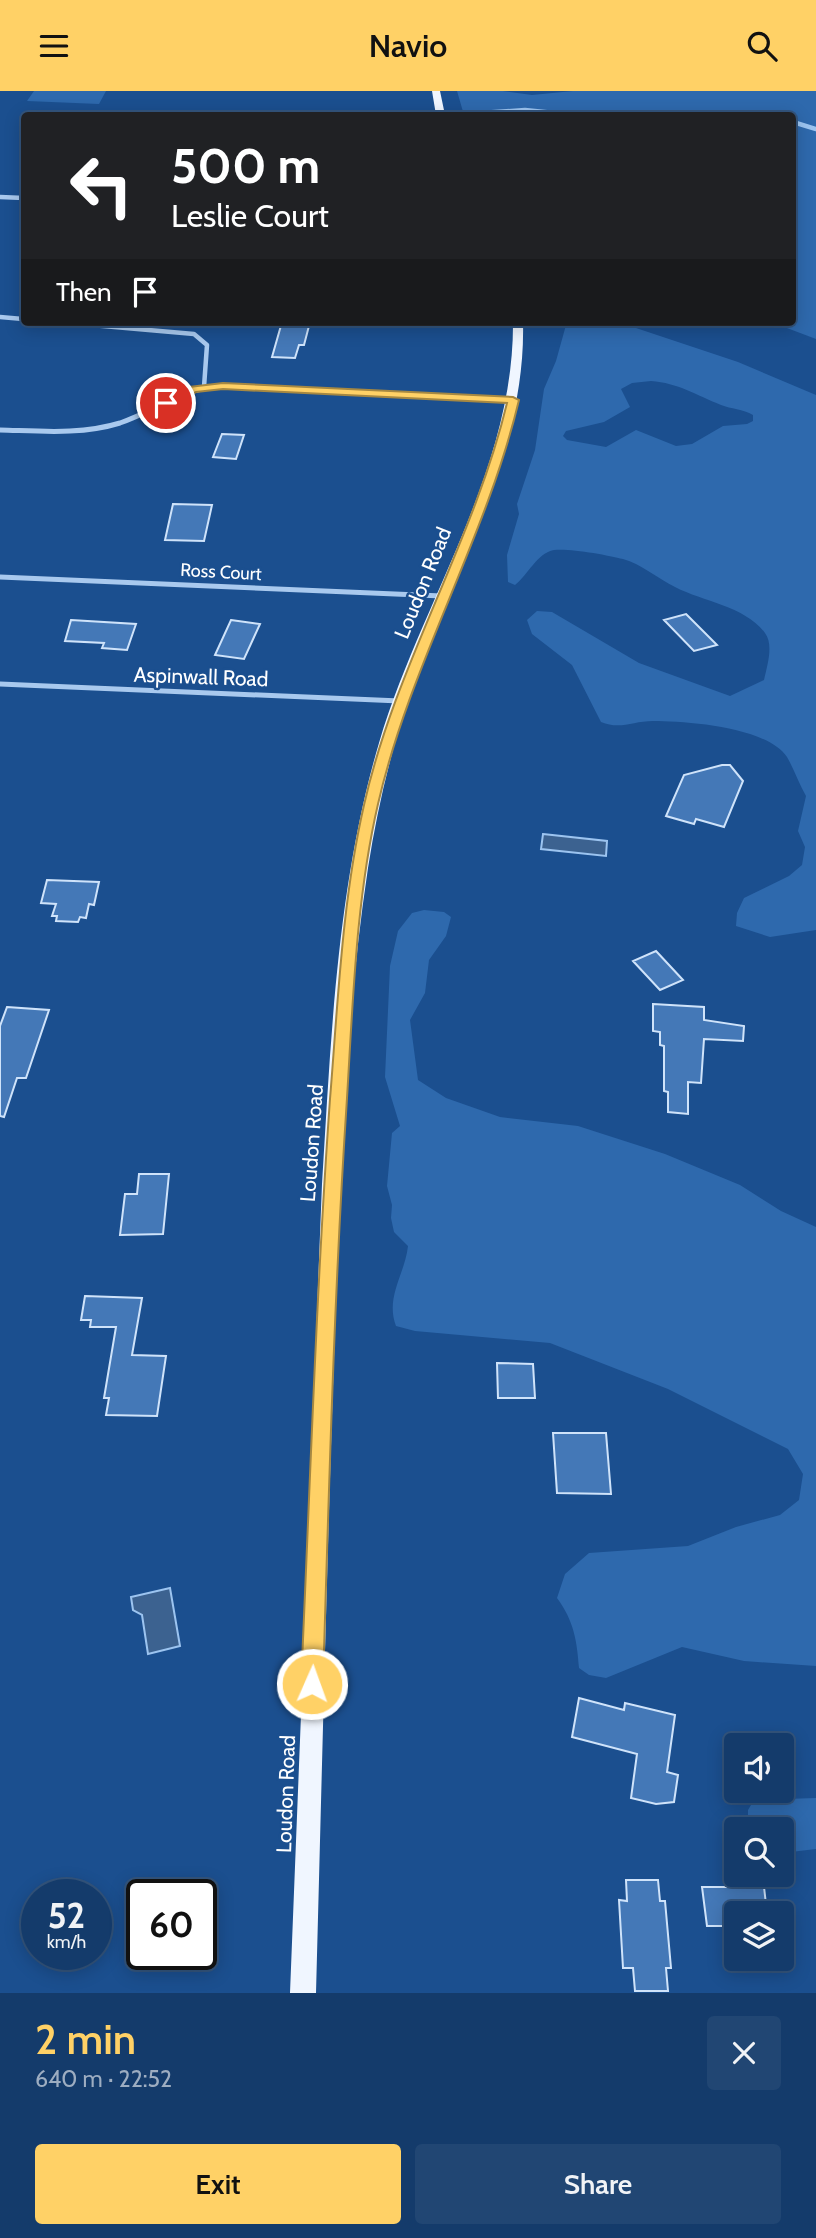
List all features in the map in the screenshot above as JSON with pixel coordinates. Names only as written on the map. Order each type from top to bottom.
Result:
[{"type":"main road","points":[[436,91],[440,112]]},
{"type":"main road","name":"Loudon Road","points":[[303,1993],[318,1468],[339,1074],[354,913],[370,807],[400,701],[502,442],[513,400],[519,358],[518,326]]},
{"type":"street","points":[[0,197],[21,198]]},
{"type":"street","points":[[0,317],[21,321]]},
{"type":"street","points":[[118,326],[176,328],[202,336],[207,345],[202,377],[204,387]]},
{"type":"street","points":[[0,430],[96,429],[131,419],[204,387],[513,400]]},
{"type":"street","name":"Ross Court","points":[[0,577],[442,596]]},
{"type":"street","name":"Aspinwall Road","points":[[0,684],[400,701]]},
{"type":"shaded area","points":[[34,91],[106,91],[99,104],[27,101]]},
{"type":"shaded area","points":[[457,91],[503,91],[532,95],[573,91],[816,91],[816,339],[782,326],[796,326],[796,112],[463,112]]},
{"type":"shaded area","points":[[566,326],[630,326],[738,362],[816,395],[816,930],[770,937],[736,926],[737,913],[744,898],[789,876],[802,865],[805,847],[798,831],[806,796],[787,757],[777,747],[745,732],[705,724],[646,721],[621,725],[601,722],[572,665],[532,634],[527,620],[537,611],[552,612],[639,663],[730,696],[764,680],[769,649],[765,633],[757,624],[735,611],[675,587],[630,561],[608,556],[554,550],[543,555],[515,585],[508,582],[507,555],[519,514],[517,504],[535,450],[544,389],[556,361]],"holes":[[[651,381],[678,387],[721,405],[749,413],[753,415],[753,421],[723,426],[692,444],[676,446],[636,430],[606,447],[567,440],[563,436],[566,431],[604,422],[630,407],[621,389],[632,383]]]},
{"type":"shaded area","points":[[543,834],[607,841],[606,856],[541,849]]},
{"type":"shaded area","points":[[424,910],[444,912],[451,917],[446,936],[429,960],[425,993],[410,1020],[418,1080],[446,1098],[500,1117],[578,1126],[665,1154],[740,1185],[781,1211],[816,1227],[816,1666],[744,1661],[682,1647],[606,1678],[589,1675],[579,1668],[574,1631],[557,1598],[565,1574],[589,1553],[688,1546],[736,1527],[780,1515],[799,1500],[803,1474],[788,1449],[668,1389],[550,1343],[415,1331],[396,1326],[393,1315],[394,1295],[408,1246],[394,1232],[387,1186],[392,1133],[400,1126],[385,1077],[390,966],[398,931],[412,913]]},
{"type":"shaded area","points":[[170,1588],[180,1646],[148,1654],[142,1615],[133,1610],[131,1597]]},
{"type":"shaded area","points":[[816,1798],[816,1849],[794,1852],[794,1817],[748,1817],[752,1803],[794,1803],[794,1799]]},
{"type":"building","points":[[281,326],[309,326],[304,345],[299,345],[295,358],[272,357]]},
{"type":"building","points":[[222,434],[244,435],[236,459],[213,457]]},
{"type":"building","points":[[173,504],[212,505],[204,541],[165,540]]},
{"type":"building","points":[[686,614],[717,645],[694,651],[664,620]]},
{"type":"building","points":[[71,620],[136,624],[127,650],[102,648],[104,643],[65,641]]},
{"type":"building","points":[[231,620],[260,624],[244,659],[215,655]]},
{"type":"building","points":[[730,765],[743,781],[724,827],[696,819],[694,824],[666,816],[684,775]]},
{"type":"building","points":[[47,880],[99,882],[94,905],[89,904],[86,918],[80,917],[78,922],[56,921],[57,916],[52,916],[56,904],[41,903]]},
{"type":"building","points":[[656,951],[683,980],[660,990],[633,961]]},
{"type":"building","points":[[653,1004],[704,1007],[704,1020],[744,1026],[743,1041],[704,1039],[701,1083],[688,1082],[688,1114],[668,1112],[668,1092],[664,1091],[664,1046],[660,1045],[660,1032],[653,1031]]},
{"type":"building","points":[[7,1007],[49,1010],[26,1078],[17,1078],[4,1117],[0,1116],[0,1026]]},
{"type":"building","points":[[139,1174],[169,1174],[163,1234],[120,1235],[125,1194],[137,1194]]},
{"type":"building","points":[[85,1296],[142,1298],[132,1355],[166,1356],[157,1416],[106,1415],[109,1398],[104,1398],[116,1327],[90,1327],[91,1320],[81,1320]]},
{"type":"building","points":[[497,1363],[533,1364],[535,1398],[498,1398]]},
{"type":"building","points":[[553,1433],[606,1433],[611,1494],[557,1493]]},
{"type":"building","points":[[579,1698],[624,1710],[625,1703],[675,1715],[667,1772],[678,1775],[674,1802],[656,1804],[631,1798],[637,1754],[572,1737]]},
{"type":"building","points":[[626,1880],[658,1880],[660,1901],[665,1901],[671,1968],[666,1968],[668,1991],[635,1991],[633,1968],[623,1968],[619,1900],[627,1901]]},
{"type":"building","points":[[702,1887],[764,1887],[766,1901],[724,1901],[724,1926],[707,1926]]},
{"type":"waterway","points":[[495,112],[545,112]]},
{"type":"waterway","points":[[796,123],[816,129]]},
{"type":"route","points":[[166,403],[193,389],[223,386],[513,400],[506,429],[478,507],[390,731],[370,807],[360,867],[339,1074],[330,1214],[318,1468],[312,1684]]}]
